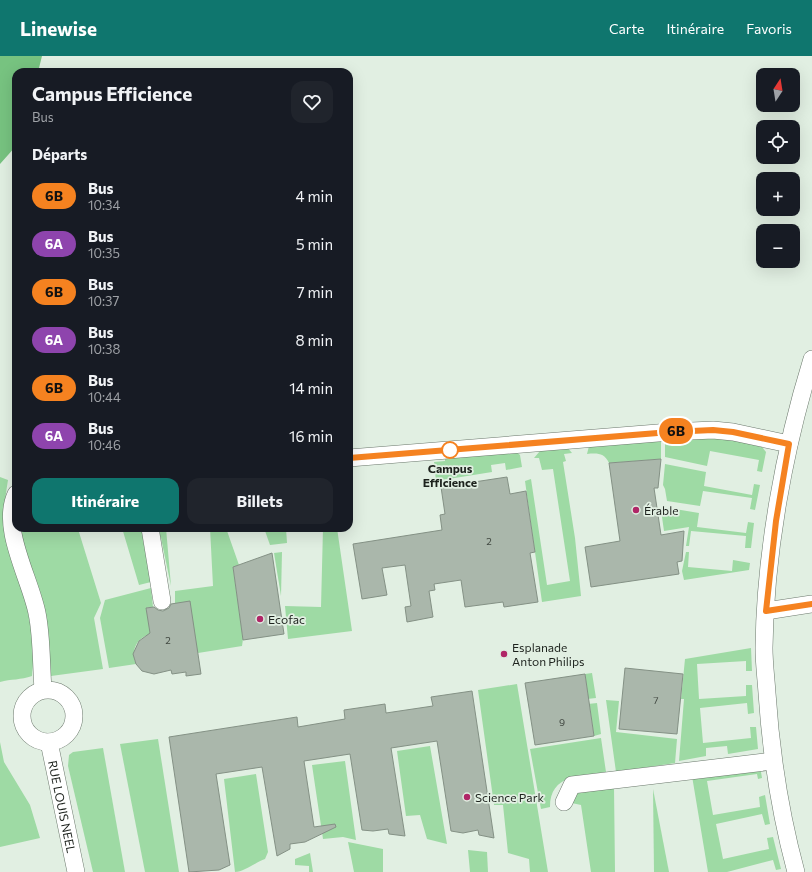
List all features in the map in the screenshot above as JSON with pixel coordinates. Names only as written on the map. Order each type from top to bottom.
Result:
[{"type":"street","points":[[796,872],[785,830],[773,761],[764,649],[766,611],[776,521],[789,444],[799,400],[812,359]]},
{"type":"street","points":[[353,458],[706,430],[733,432],[789,444]]},
{"type":"street","points":[[12,509],[11,530],[37,613],[44,689]]},
{"type":"street","points":[[151,532],[162,601]]},
{"type":"street","points":[[766,611],[812,604]]},
{"type":"street","points":[[44,689],[51,689],[64,694],[73,708],[74,716],[73,724],[64,736],[48,742],[41,741],[28,734],[21,720],[21,713],[26,700],[31,695],[44,689]]},
{"type":"street","name":"RUE LOUIS NEEL","points":[[48,742],[76,872]]},
{"type":"street","points":[[564,802],[572,785],[773,761]]},
{"type":"green space","points":[[0,56],[42,56],[39,68],[12,68],[12,150],[0,164]]},
{"type":"green space","points":[[723,438],[762,447],[766,452],[762,472],[757,471],[759,460],[710,451],[707,466],[665,457],[665,440]]},
{"type":"green space","points":[[661,440],[661,459],[609,463],[603,455],[587,454],[589,446]]},
{"type":"green space","points":[[567,447],[572,453],[564,454],[566,461],[563,462],[575,538],[581,596],[542,602],[525,481],[531,479],[547,585],[570,581],[553,469],[542,470],[539,458],[534,458],[540,451]]},
{"type":"green space","points":[[515,451],[520,455],[522,467],[506,470],[505,463],[491,465],[492,472],[436,481],[434,462],[445,461],[445,456]]},
{"type":"green space","points":[[665,464],[706,472],[704,486],[752,495],[754,484],[760,485],[755,510],[750,509],[752,498],[703,491],[700,506],[667,501],[663,485]]},
{"type":"green space","points":[[0,477],[8,480],[4,520],[5,534],[28,610],[32,636],[33,663],[32,676],[0,682]]},
{"type":"green space","points":[[669,508],[699,513],[697,527],[746,533],[748,522],[754,523],[751,548],[745,548],[746,536],[691,531],[689,546],[686,546],[689,527],[664,531],[661,510]]},
{"type":"green space","points":[[18,532],[79,532],[101,603],[94,618],[103,669],[51,676]]},
{"type":"green space","points":[[123,532],[145,532],[143,539],[151,582],[139,585]]},
{"type":"green space","points":[[158,532],[166,532],[171,586],[161,538]]},
{"type":"green space","points":[[210,532],[227,532],[239,565],[233,567],[243,639],[242,646],[198,653],[175,603],[175,591],[213,586]]},
{"type":"green space","points":[[265,532],[286,532],[287,543],[270,545]]},
{"type":"green space","points":[[323,532],[338,532],[352,631],[288,639],[285,606],[321,607]]},
{"type":"green space","points":[[282,552],[281,596],[274,553]]},
{"type":"green space","points":[[686,552],[689,552],[688,567],[732,571],[733,560],[750,563],[749,570],[684,580],[682,571]]},
{"type":"green space","points":[[151,588],[153,607],[146,608],[154,634],[144,637],[137,644],[134,653],[136,664],[109,668],[100,618],[105,600]]},
{"type":"green space","points":[[751,648],[752,671],[746,671],[746,661],[697,664],[699,699],[746,696],[746,685],[752,685],[754,713],[748,714],[747,703],[700,708],[703,743],[751,738],[750,727],[756,727],[758,749],[728,754],[727,746],[706,748],[706,756],[679,761],[684,699],[681,699],[685,659]]},
{"type":"green space","points":[[592,673],[596,698],[578,700],[588,696],[585,674]]},
{"type":"green space","points":[[517,684],[548,872],[530,872],[529,859],[508,853],[503,805],[494,805],[478,690]]},
{"type":"green space","points":[[606,700],[619,701],[616,732],[677,739],[675,763],[616,772]]},
{"type":"green space","points":[[597,703],[601,734],[594,736],[590,707],[580,709],[579,705]]},
{"type":"green space","points":[[601,738],[606,772],[577,776],[561,782],[555,788],[551,796],[550,807],[541,809],[530,749]]},
{"type":"green space","points":[[158,739],[179,872],[145,872],[120,744]]},
{"type":"green space","points":[[0,742],[4,762],[30,805],[40,838],[0,847]]},
{"type":"green space","points":[[430,746],[447,844],[427,839],[420,815],[406,816],[397,751]]},
{"type":"green space","points":[[103,748],[125,872],[93,872],[68,766],[69,755],[73,752]]},
{"type":"green space","points":[[345,761],[356,840],[343,837],[323,839],[312,765]]},
{"type":"green space","points":[[760,766],[762,778],[758,779],[757,774],[707,781],[713,815],[760,807],[759,797],[765,795],[770,824],[765,825],[762,814],[716,824],[723,859],[769,849],[767,838],[773,837],[781,869],[776,870],[773,860],[727,872],[708,872],[692,776]]},
{"type":"green space","points":[[256,774],[268,852],[265,859],[239,872],[235,872],[224,779]]},
{"type":"green space","points":[[614,787],[615,872],[591,872],[581,805],[567,802],[566,795]]},
{"type":"green space","points":[[653,789],[669,872],[654,872]]},
{"type":"green space","points":[[348,842],[383,849],[383,872],[354,872]]},
{"type":"green space","points":[[468,850],[487,852],[488,872],[470,872]]},
{"type":"green space","points":[[310,853],[313,872],[309,872],[309,866],[295,865],[295,859]]},
{"type":"building","name":"Érable","points":[[661,459],[658,488],[654,488],[661,535],[684,531],[682,561],[677,562],[679,574],[591,587],[585,547],[620,541],[609,463]]},
{"type":"building","points":[[507,477],[510,494],[526,491],[535,552],[530,553],[538,602],[504,607],[503,602],[465,607],[461,580],[434,584],[435,590],[429,591],[433,617],[407,622],[405,607],[411,606],[405,565],[382,568],[387,595],[362,599],[353,544],[442,530],[440,515],[445,514],[441,487]]},
{"type":"building","points":[[272,553],[284,634],[243,640],[233,567]]},
{"type":"building","points":[[190,601],[201,674],[186,676],[186,672],[172,674],[171,670],[154,674],[142,671],[136,664],[133,654],[139,641],[150,633],[146,608],[154,607],[163,611],[169,608],[171,604]]},
{"type":"building","points":[[625,668],[683,674],[677,734],[619,729]]},
{"type":"building","points":[[585,674],[594,736],[535,745],[525,683]]},
{"type":"building","name":"Science Park","points":[[472,691],[494,838],[479,835],[478,830],[463,833],[451,831],[437,741],[391,748],[405,836],[389,834],[388,829],[373,831],[362,830],[350,754],[304,761],[314,827],[335,824],[336,827],[305,842],[290,844],[290,849],[277,856],[262,767],[216,774],[230,865],[219,870],[189,872],[169,737],[297,717],[298,727],[345,719],[344,710],[385,704],[386,713],[433,706],[431,697]]},
{"type":"bus line","name":"6B","points":[[353,458],[670,432],[713,430],[733,432],[789,444],[784,467],[771,557],[766,611],[812,604]]},
{"type":"place","name":"Campus Efficience","points":[[450,450]]},
{"type":"place","name":"Érable","points":[[636,510]]},
{"type":"place","name":"Ecofac","points":[[260,619]]},
{"type":"place","name":"Esplanade Anton Philips","points":[[504,654]]},
{"type":"place","name":"Science Park","points":[[467,797]]}]
